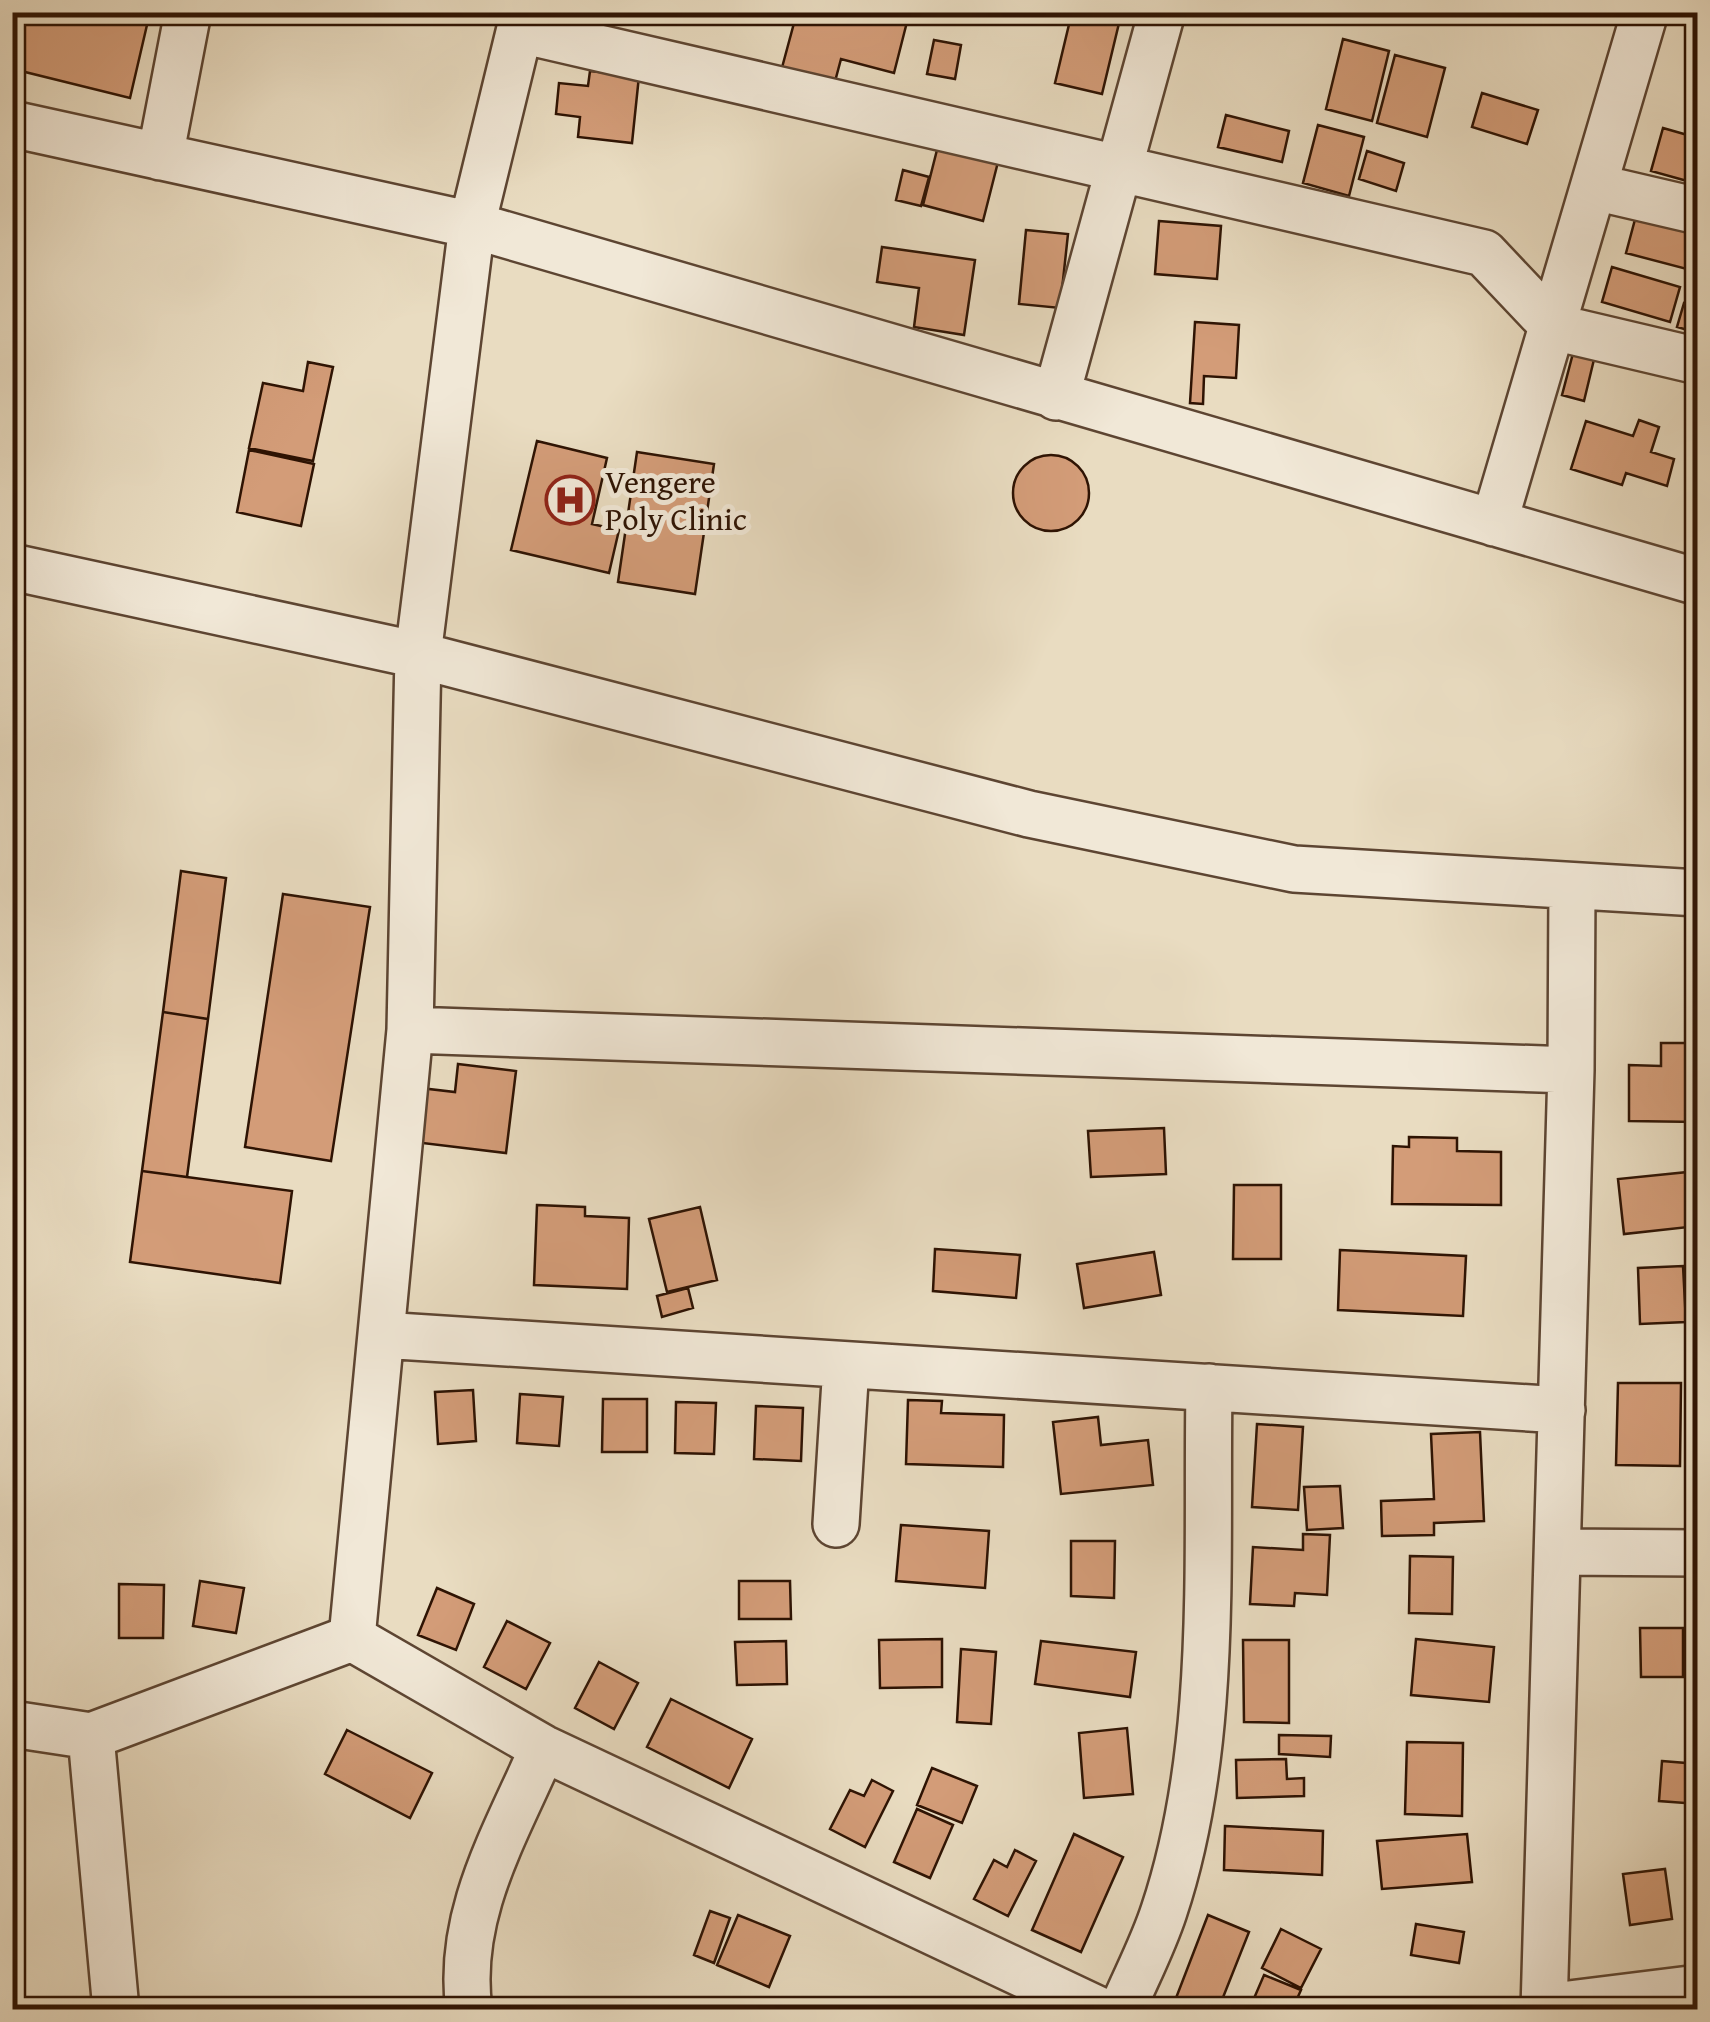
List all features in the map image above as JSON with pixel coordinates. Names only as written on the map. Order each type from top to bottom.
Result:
[{"type":"street","points":[[160,157],[188,12]]},
{"type":"street","points":[[1056,397],[1162,12]]},
{"type":"street","points":[[1494,523],[1645,12]]},
{"type":"street","points":[[352,1638],[410,1030],[418,655],[472,225],[522,21],[1119,169],[1484,254],[1554,327],[1698,361]]},
{"type":"street","points":[[12,124],[472,225],[1698,582]]},
{"type":"street","points":[[1594,187],[1698,211]]},
{"type":"street","points":[[12,567],[418,655],[1029,814],[1294,869],[1698,893]]},
{"type":"street","points":[[1572,888],[1571,1070],[1544,2008],[1698,1988]]},
{"type":"street","points":[[410,1030],[1571,1070]]},
{"type":"street","points":[[381,1336],[1562,1410]]},
{"type":"street","points":[[836,1524],[846,1365]]},
{"type":"street","points":[[1122,2010],[1164,1910],[1190,1798],[1203,1684],[1209,1387]]},
{"type":"street","points":[[1558,1552],[1698,1552]]},
{"type":"street","points":[[12,1724],[91,1736],[352,1638]]},
{"type":"street","points":[[352,1638],[543,1748],[1098,2010]]},
{"type":"street","points":[[91,1736],[116,2010]]},
{"type":"street","points":[[470,2010],[464,1970],[474,1910],[543,1748]]},
{"type":"building","points":[[26,12],[150,12],[130,98],[13,69]]},
{"type":"building","points":[[797,12],[886,12],[908,18],[894,73],[841,59],[833,89],[780,75]]},
{"type":"building","points":[[1072,12],[1120,19],[1102,94],[1055,83]]},
{"type":"building","points":[[1343,39],[1389,51],[1372,121],[1326,109]]},
{"type":"building","points":[[934,40],[961,45],[955,79],[927,74]]},
{"type":"building","points":[[1395,55],[1445,68],[1427,137],[1377,123]]},
{"type":"building","points":[[590,71],[639,76],[632,143],[578,137],[580,117],[556,114],[559,83],[588,86]]},
{"type":"building","points":[[1482,93],[1538,110],[1527,144],[1472,127]]},
{"type":"building","points":[[1226,115],[1289,131],[1282,162],[1218,147]]},
{"type":"building","points":[[1318,125],[1364,137],[1349,196],[1303,183]]},
{"type":"building","points":[[1663,128],[1698,138],[1698,184],[1651,171]]},
{"type":"building","points":[[938,146],[998,162],[983,221],[923,205]]},
{"type":"building","points":[[1367,151],[1404,163],[1396,191],[1359,179]]},
{"type":"building","points":[[903,170],[929,177],[921,206],[896,200]]},
{"type":"building","points":[[1637,212],[1698,229],[1698,272],[1626,253]]},
{"type":"building","points":[[1159,221],[1221,226],[1217,279],[1155,274]]},
{"type":"building","points":[[1026,230],[1068,234],[1060,308],[1019,304]]},
{"type":"building","points":[[882,247],[975,260],[964,335],[914,327],[919,288],[877,282]]},
{"type":"building","points":[[1612,267],[1680,287],[1670,322],[1602,302]]},
{"type":"building","points":[[1684,303],[1698,307],[1698,333],[1677,327]]},
{"type":"building","points":[[1195,322],[1239,325],[1236,378],[1204,376],[1203,404],[1190,403]]},
{"type":"building","points":[[1576,342],[1597,347],[1584,401],[1562,395]]},
{"type":"building","points":[[308,362],[333,367],[313,461],[249,448],[263,383],[303,391]]},
{"type":"building","points":[[1639,420],[1659,427],[1651,452],[1674,459],[1667,486],[1626,473],[1622,485],[1571,469],[1586,421],[1633,436]]},
{"type":"building","points":[[537,441],[607,458],[592,524],[619,530],[609,573],[511,550]]},
{"type":"building","points":[[249,450],[314,464],[301,526],[237,512]]},
{"type":"building","points":[[637,452],[714,464],[695,594],[618,582]]},
{"type":"building","points":[[1051,455],[1078,466],[1089,493],[1078,520],[1051,531],[1024,520],[1013,493],[1024,466]]},
{"type":"building","points":[[181,871],[226,878],[208,1019],[163,1012]]},
{"type":"building","points":[[283,894],[370,907],[331,1161],[245,1147]]},
{"type":"building","points":[[163,1012],[208,1019],[187,1177],[142,1171]]},
{"type":"building","points":[[1661,1043],[1698,1043],[1698,1122],[1629,1121],[1629,1065],[1661,1066]]},
{"type":"building","points":[[458,1064],[516,1071],[506,1153],[414,1142],[420,1088],[455,1092]]},
{"type":"building","points":[[1164,1128],[1166,1174],[1091,1177],[1088,1131]]},
{"type":"building","points":[[1409,1137],[1457,1138],[1457,1151],[1501,1152],[1501,1205],[1392,1204],[1393,1146],[1409,1147]]},
{"type":"building","points":[[142,1171],[292,1191],[280,1283],[130,1262]]},
{"type":"building","points":[[1698,1171],[1698,1226],[1624,1234],[1618,1179]]},
{"type":"building","points":[[1234,1185],[1281,1185],[1281,1259],[1233,1259]]},
{"type":"building","points":[[537,1205],[585,1207],[585,1216],[629,1218],[627,1289],[534,1285]]},
{"type":"building","points":[[700,1207],[717,1280],[667,1292],[649,1219]]},
{"type":"building","points":[[935,1249],[1020,1255],[1016,1298],[933,1291]]},
{"type":"building","points":[[1340,1250],[1466,1256],[1463,1316],[1338,1310]]},
{"type":"building","points":[[1154,1252],[1161,1295],[1084,1308],[1077,1264]]},
{"type":"building","points":[[1683,1266],[1686,1322],[1640,1324],[1638,1268]]},
{"type":"building","points":[[688,1288],[693,1308],[662,1317],[657,1296]]},
{"type":"building","points":[[1618,1383],[1681,1383],[1680,1466],[1616,1465]]},
{"type":"building","points":[[473,1390],[476,1441],[438,1444],[435,1392]]},
{"type":"building","points":[[520,1394],[563,1397],[559,1446],[517,1443]]},
{"type":"building","points":[[603,1399],[647,1399],[647,1452],[602,1452]]},
{"type":"building","points":[[908,1400],[942,1401],[941,1413],[1004,1415],[1003,1467],[906,1464]]},
{"type":"building","points":[[676,1402],[716,1403],[714,1454],[675,1453]]},
{"type":"building","points":[[756,1406],[803,1408],[801,1461],[754,1459]]},
{"type":"building","points":[[1098,1417],[1101,1445],[1148,1440],[1153,1485],[1061,1494],[1053,1422]]},
{"type":"building","points":[[1257,1424],[1303,1427],[1298,1510],[1252,1507]]},
{"type":"building","points":[[1480,1432],[1484,1521],[1434,1523],[1434,1535],[1382,1536],[1381,1501],[1434,1499],[1431,1434]]},
{"type":"building","points":[[1340,1486],[1343,1528],[1307,1530],[1304,1487]]},
{"type":"building","points":[[901,1525],[989,1531],[985,1588],[896,1581]]},
{"type":"building","points":[[1303,1534],[1330,1535],[1327,1595],[1295,1593],[1294,1606],[1250,1604],[1253,1547],[1303,1550]]},
{"type":"building","points":[[1071,1541],[1115,1541],[1114,1598],[1071,1596]]},
{"type":"building","points":[[1410,1556],[1453,1557],[1452,1614],[1409,1613]]},
{"type":"building","points":[[200,1581],[244,1588],[236,1633],[193,1626]]},
{"type":"building","points":[[739,1581],[790,1581],[791,1619],[739,1619]]},
{"type":"building","points":[[119,1584],[164,1585],[163,1638],[119,1638]]},
{"type":"building","points":[[437,1588],[474,1604],[456,1650],[418,1635]]},
{"type":"building","points":[[507,1621],[550,1643],[526,1689],[484,1667]]},
{"type":"building","points":[[1640,1628],[1683,1628],[1683,1677],[1641,1677]]},
{"type":"building","points":[[942,1639],[942,1687],[880,1688],[879,1640]]},
{"type":"building","points":[[1416,1639],[1494,1647],[1489,1702],[1411,1695]]},
{"type":"building","points":[[1243,1640],[1289,1640],[1289,1723],[1244,1722]]},
{"type":"building","points":[[786,1641],[787,1684],[737,1685],[735,1642]]},
{"type":"building","points":[[1041,1641],[1136,1652],[1130,1697],[1035,1684]]},
{"type":"building","points":[[961,1649],[996,1652],[991,1724],[957,1722]]},
{"type":"building","points":[[599,1662],[638,1683],[614,1729],[575,1708]]},
{"type":"building","points":[[671,1699],[752,1739],[729,1788],[647,1747]]},
{"type":"building","points":[[1127,1728],[1133,1794],[1084,1798],[1079,1733]]},
{"type":"building","points":[[347,1730],[432,1773],[410,1818],[325,1774]]},
{"type":"building","points":[[1279,1735],[1331,1736],[1330,1757],[1279,1754]]},
{"type":"building","points":[[1407,1742],[1463,1743],[1462,1816],[1405,1814]]},
{"type":"building","points":[[1286,1759],[1287,1779],[1304,1778],[1304,1796],[1237,1798],[1236,1760]]},
{"type":"building","points":[[1662,1761],[1698,1764],[1698,1804],[1659,1801]]},
{"type":"building","points":[[932,1768],[977,1786],[962,1823],[917,1805]]},
{"type":"building","points":[[872,1780],[893,1791],[865,1847],[830,1829],[850,1790],[864,1796]]},
{"type":"building","points":[[917,1809],[953,1825],[930,1878],[894,1862]]},
{"type":"building","points":[[1225,1826],[1323,1831],[1322,1875],[1224,1870]]},
{"type":"building","points":[[1074,1834],[1123,1857],[1081,1952],[1032,1930]]},
{"type":"building","points":[[1467,1834],[1472,1882],[1382,1889],[1377,1841]]},
{"type":"building","points":[[1015,1850],[1036,1861],[1008,1916],[974,1899],[994,1860],[1007,1867]]},
{"type":"building","points":[[1665,1869],[1672,1919],[1630,1925],[1623,1874]]},
{"type":"building","points":[[710,1911],[730,1918],[714,1963],[694,1955]]},
{"type":"building","points":[[738,1915],[790,1936],[769,1987],[717,1965]]},
{"type":"building","points":[[1208,1915],[1249,1932],[1218,2010],[1205,2010],[1176,1998]]},
{"type":"building","points":[[1416,1924],[1464,1932],[1459,1963],[1411,1955]]},
{"type":"building","points":[[1281,1929],[1321,1949],[1301,1988],[1262,1968]]},
{"type":"building","points":[[1264,1975],[1301,1990],[1292,2010],[1249,2010]]},
{"type":"place","name":"Vengere Poly Clinic","points":[[570,500]]}]
